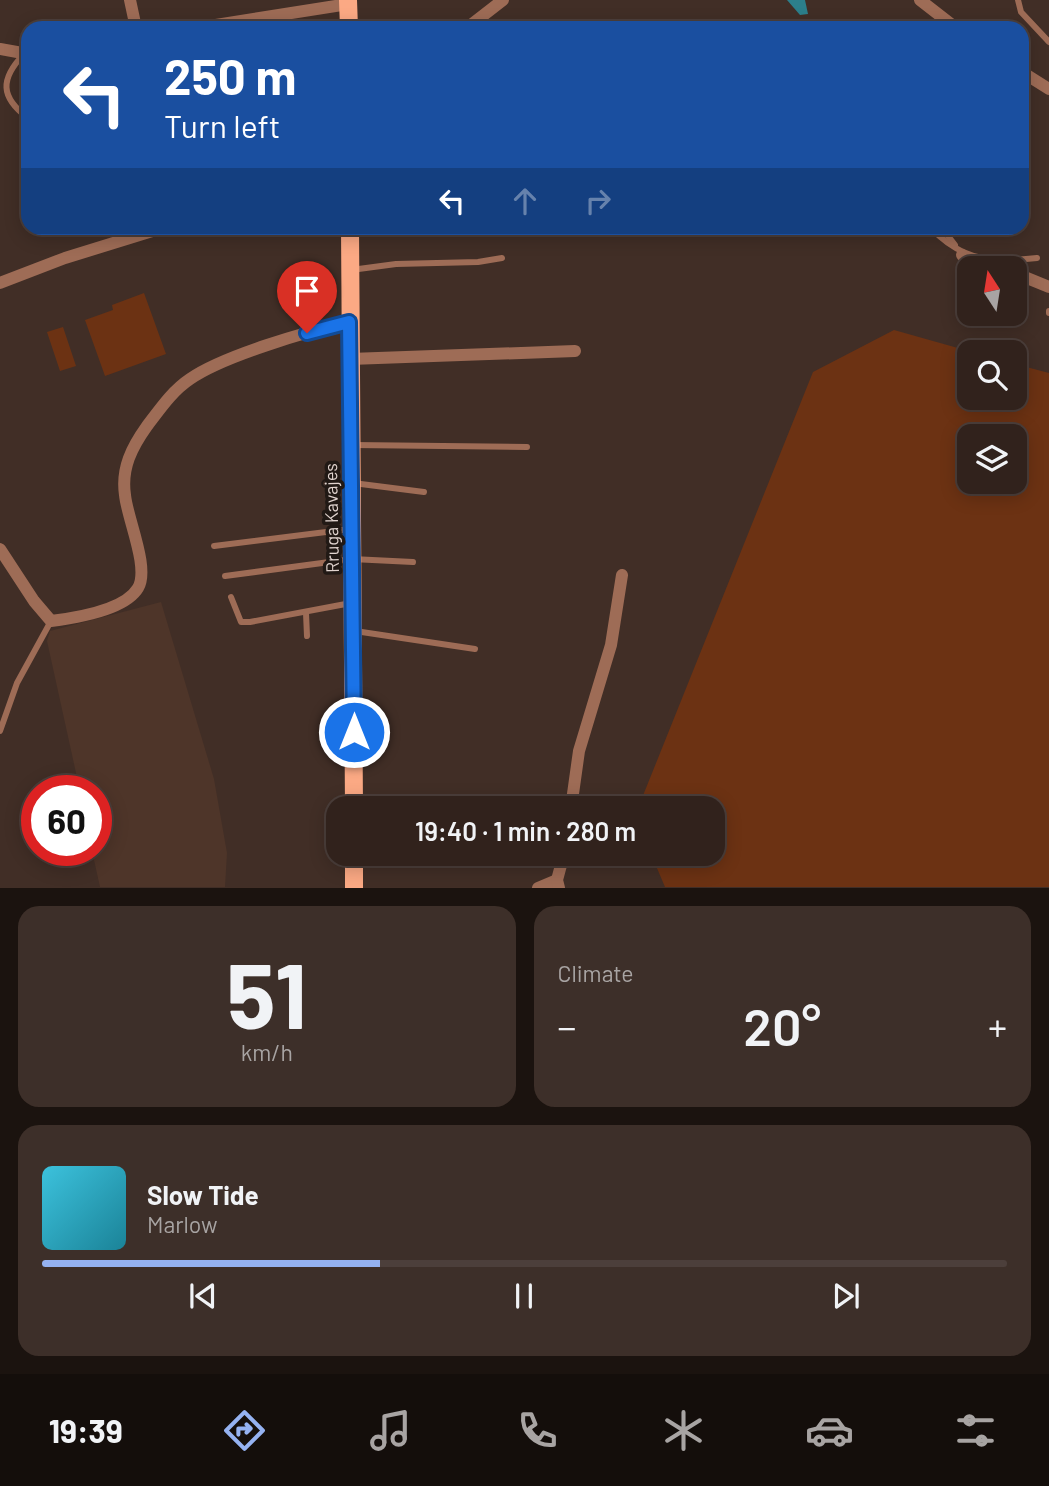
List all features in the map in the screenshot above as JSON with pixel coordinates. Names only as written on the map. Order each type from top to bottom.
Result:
[{"type":"main road","points":[[348,2],[349,21]]},
{"type":"main road","name":"Rruga Kavajes","points":[[350,235],[354,796]]},
{"type":"main road","points":[[354,866],[354,887]]},
{"type":"street","points":[[130,0],[134,21]]},
{"type":"street","points":[[476,21],[503,0]]},
{"type":"street","points":[[920,0],[947,21]]},
{"type":"street","points":[[238,21],[348,2]]},
{"type":"street","points":[[0,49],[21,53]]},
{"type":"street","points":[[1029,76],[1049,89]]},
{"type":"street","points":[[0,283],[65,258],[139,235]]},
{"type":"street","points":[[1027,278],[1049,287]]},
{"type":"street","points":[[0,549],[34,601],[51,621],[108,608],[131,596],[139,586],[142,570],[124,494],[125,469],[133,447],[177,389],[190,378],[227,361],[307,333],[349,322]]},
{"type":"street","points":[[350,359],[575,351]]},
{"type":"street","points":[[573,796],[579,751],[611,645],[622,575]]},
{"type":"street","points":[[538,887],[558,883]]},
{"type":"lane","points":[[1018,0],[1021,12],[1049,42]]},
{"type":"lane","points":[[21,59],[6,73],[5,84],[7,97],[21,113]]},
{"type":"lane","points":[[939,235],[962,255],[998,260],[1037,258]]},
{"type":"lane","points":[[947,235],[962,255]]},
{"type":"lane","points":[[350,271],[396,264],[478,262],[502,258]]},
{"type":"lane","points":[[351,445],[527,447]]},
{"type":"lane","points":[[351,483],[424,492]]},
{"type":"lane","points":[[214,546],[352,529]]},
{"type":"lane","points":[[225,576],[352,559],[413,562]]},
{"type":"lane","points":[[232,597],[242,622],[353,603]]},
{"type":"lane","points":[[306,613],[307,636]]},
{"type":"lane","points":[[0,731],[18,683],[51,621]]},
{"type":"lane","points":[[353,631],[475,649]]},
{"type":"shaded area","points":[[144,293],[166,354],[105,376],[85,320],[113,310],[112,305]]},
{"type":"shaded area","points":[[63,327],[76,366],[60,371],[47,332]]},
{"type":"shaded area","points":[[894,330],[957,348],[957,410],[1027,410],[1027,367],[1049,373],[1049,887],[665,887],[656,866],[725,866],[725,796],[643,796],[813,372]]},
{"type":"shaded area","points":[[161,602],[214,779],[227,853],[225,887],[100,887],[95,866],[112,866],[112,775],[76,775],[47,641],[50,631]]},
{"type":"water","points":[[787,0],[805,0],[808,14],[800,15]]},
{"type":"route","points":[[307,333],[349,322],[354,732]]}]
